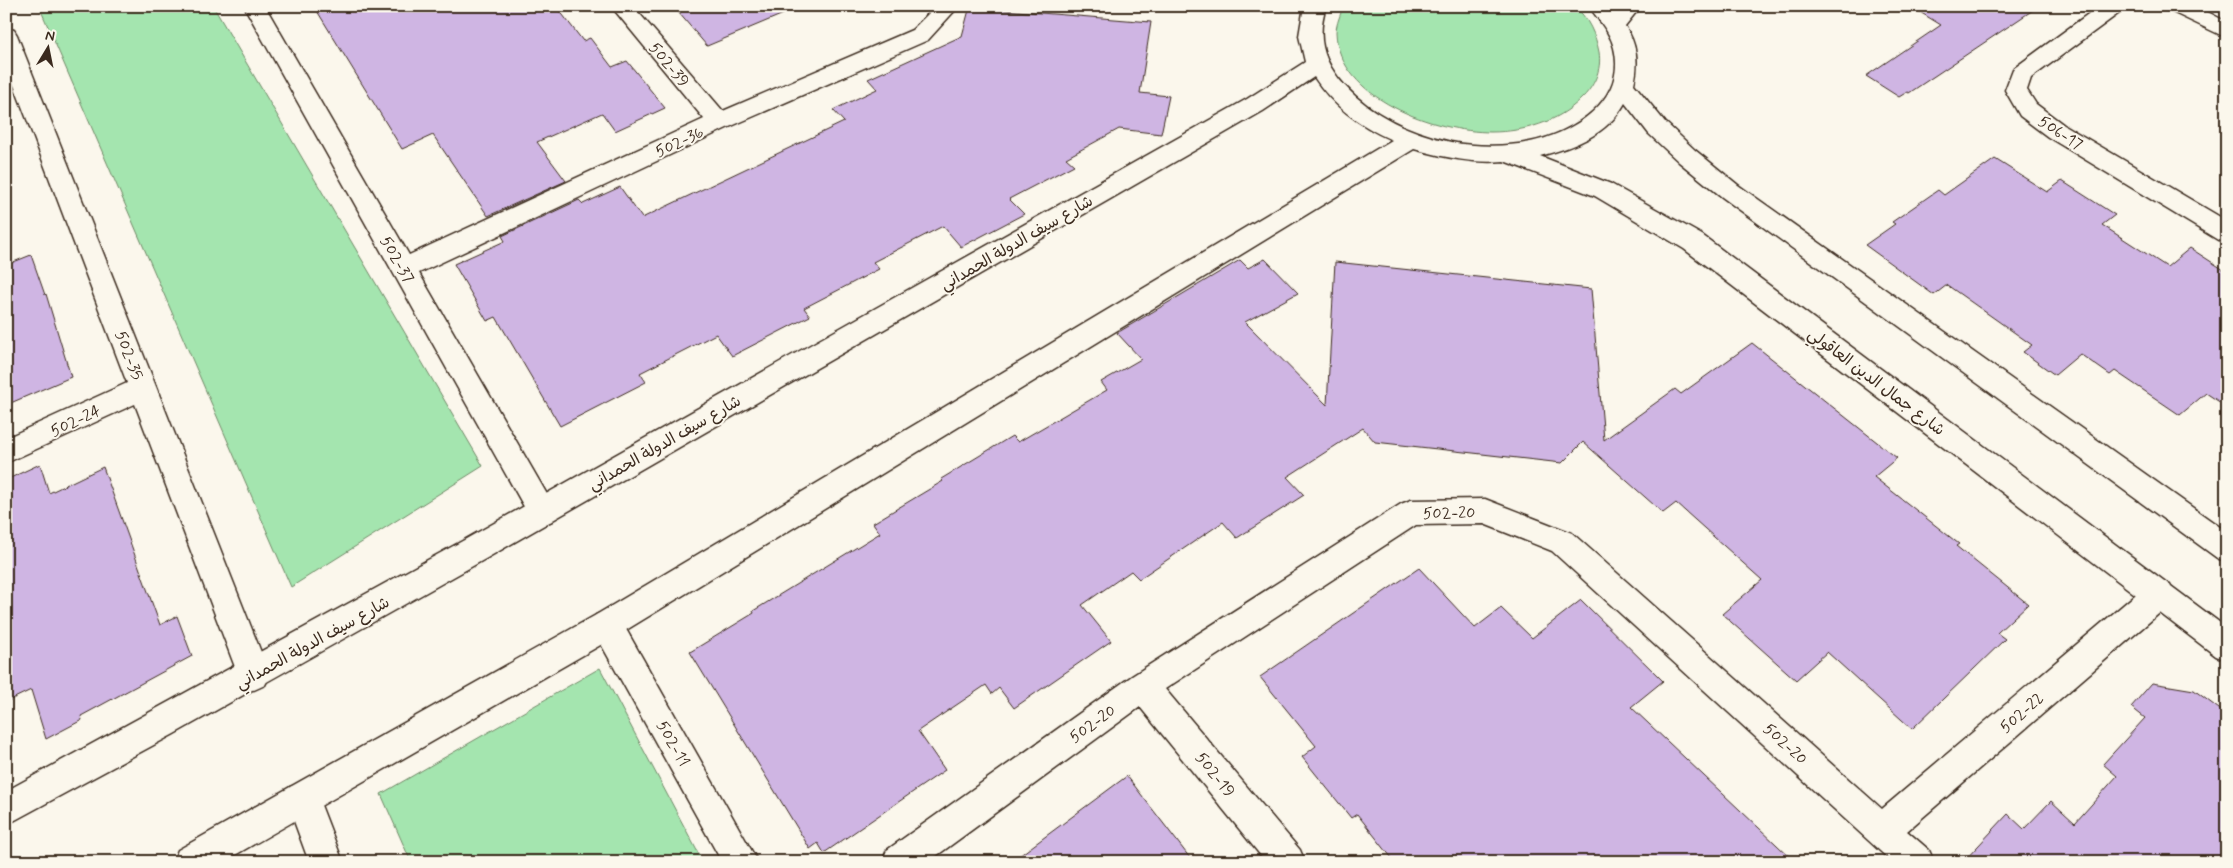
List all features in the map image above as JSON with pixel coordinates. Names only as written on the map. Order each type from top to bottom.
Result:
[{"type":"street","name":"502-37","points":[[254,6],[542,512]]},
{"type":"street","name":"502-39","points":[[621,6],[719,122]]},
{"type":"street","name":"502-36","points":[[404,268],[719,122],[920,36],[949,6]]},
{"type":"street","points":[[1315,6],[1310,20],[1309,42],[1316,65],[1336,94],[1368,120],[1410,140],[1458,151],[1506,153],[1548,147],[1583,132],[1609,112],[1624,86],[1626,55],[1614,24],[1599,6]]},
{"type":"street","points":[[1614,24],[1632,6]]},
{"type":"street","name":"506-17","points":[[2114,6],[2021,74],[2016,90],[2028,110],[2056,131],[2227,233]]},
{"type":"street","points":[[2178,6],[2227,31]]},
{"type":"street","name":"502-35","points":[[6,35],[254,675]]},
{"type":"street","name":"شارع سيف الدولة الحمداني","points":[[6,809],[254,675],[542,512],[1247,110],[1316,65]]},
{"type":"street","points":[[1624,86],[1657,128],[1687,156],[1730,191],[2225,546]]},
{"type":"street","points":[[190,862],[607,625],[1410,140]]},
{"type":"street","name":"شارع جمال الدين العاقولي","points":[[1506,153],[1602,190],[1648,214],[1693,242],[2227,646]]},
{"type":"street","name":"502-24","points":[[6,451],[143,388]]},
{"type":"street","name":"502-20","points":[[899,862],[1144,686],[1411,513],[1485,512],[1562,542],[1917,862]]},
{"type":"street","name":"502-22","points":[[1883,830],[2158,594]]},
{"type":"street","name":"502-11","points":[[607,625],[741,862]]},
{"type":"street","name":"502-19","points":[[1144,686],[1288,862]]},
{"type":"street","points":[[302,799],[326,862]]},
{"type":"green space","points":[[39,6],[213,6],[483,466],[291,587]]},
{"type":"green space","points":[[1343,6],[1574,6],[1591,27],[1596,40],[1600,59],[1598,72],[1590,89],[1581,99],[1562,114],[1540,124],[1503,132],[1444,126],[1418,118],[1394,107],[1371,93],[1353,76],[1341,56],[1336,32]]},
{"type":"green space","points":[[600,668],[703,862],[411,862],[381,794]]},
{"type":"building","points":[[314,6],[556,6],[583,41],[590,38],[612,67],[627,61],[665,108],[615,131],[602,113],[537,142],[566,181],[488,216],[433,135],[402,149]]},
{"type":"building","points":[[673,6],[800,7],[707,46]]},
{"type":"building","points":[[970,6],[1005,6],[1004,10],[1151,22],[1140,93],[1169,96],[1161,134],[1119,129],[1066,158],[1074,165],[1009,199],[1024,214],[961,247],[943,226],[873,262],[879,269],[804,308],[810,316],[732,356],[716,334],[640,373],[646,382],[560,426],[496,317],[487,321],[454,264],[505,241],[502,236],[579,200],[583,204],[620,187],[642,218],[844,122],[833,110],[877,89],[868,79],[962,36]]},
{"type":"building","points":[[1910,6],[2039,6],[1909,93],[1907,92],[1899,97],[1866,76],[1941,25]]},
{"type":"building","points":[[1995,159],[2047,192],[2062,181],[2115,215],[2102,225],[2167,267],[2190,248],[2227,272],[2227,407],[2206,393],[2180,415],[2115,371],[2110,375],[2080,354],[2055,375],[2023,352],[2032,345],[1947,285],[1934,295],[1865,245],[1895,224],[1892,222],[1938,190],[1944,195]]},
{"type":"building","points":[[31,255],[46,294],[71,377],[6,405],[6,265]]},
{"type":"building","points":[[1265,259],[1298,293],[1245,322],[1327,405],[1335,262],[1591,289],[1604,440],[1675,389],[1681,394],[1752,343],[1897,458],[1874,477],[1959,544],[1956,546],[2028,604],[1997,633],[2005,639],[1912,729],[1827,652],[1796,680],[1722,614],[1762,580],[1676,503],[1663,513],[1583,442],[1562,463],[1375,442],[1363,428],[1287,477],[1304,495],[1237,538],[1223,522],[1139,579],[1131,571],[1082,605],[1111,641],[1014,708],[999,688],[992,694],[986,685],[918,731],[945,770],[824,853],[818,843],[810,849],[690,652],[880,533],[873,523],[943,481],[941,479],[1012,436],[1018,442],[1107,390],[1101,382],[1141,359],[1117,333],[1240,260],[1248,268]]},
{"type":"building","points":[[40,464],[49,493],[103,467],[160,625],[177,616],[192,656],[81,716],[82,720],[46,739],[31,690],[6,702],[6,480]]},
{"type":"building","points":[[1419,568],[1475,628],[1501,608],[1532,638],[1581,600],[1663,681],[1631,707],[1795,862],[1395,862],[1357,814],[1351,818],[1302,757],[1316,746],[1260,677]]},
{"type":"building","points":[[2152,683],[2194,690],[2227,715],[2227,862],[1963,862],[2008,814],[2024,829],[2051,801],[2075,823],[2117,776],[2103,764],[2145,718],[2131,707]]},
{"type":"building","points":[[1127,776],[1193,862],[1011,862]]}]
